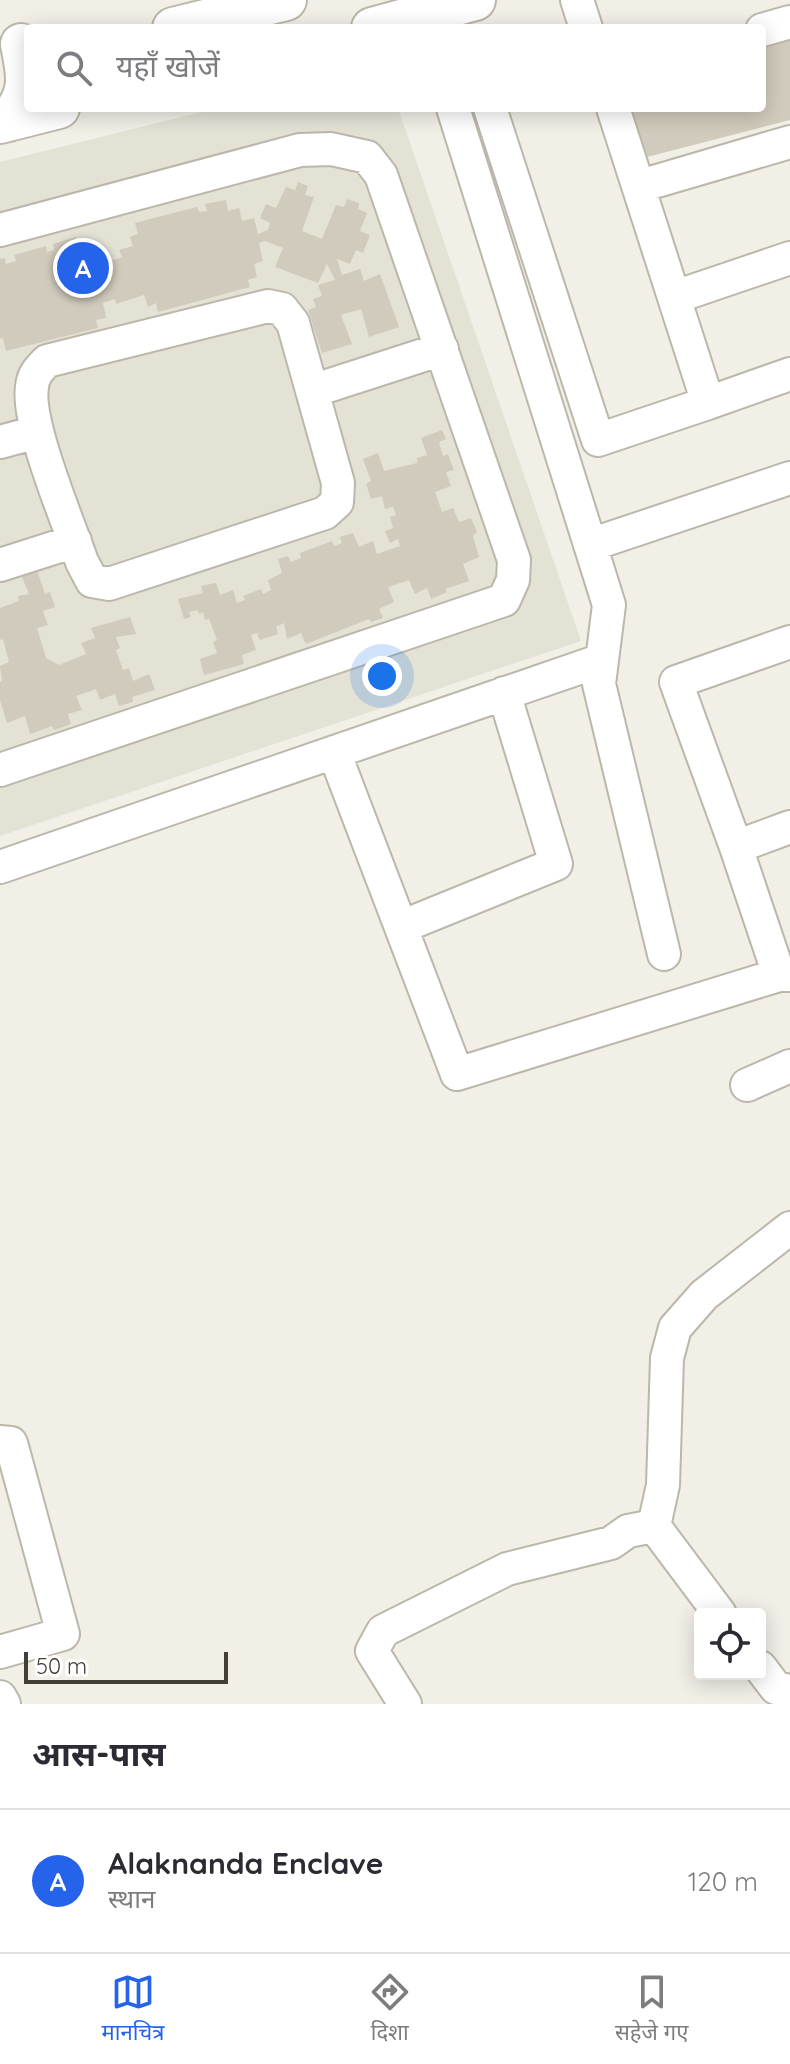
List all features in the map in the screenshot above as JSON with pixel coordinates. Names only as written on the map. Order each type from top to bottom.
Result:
[{"type":"street","points":[[189,24],[286,0]]},
{"type":"street","points":[[402,24],[425,21],[475,0]]},
{"type":"street","points":[[577,0],[585,24]]},
{"type":"street","points":[[766,29],[790,22]]},
{"type":"street","points":[[16,38],[24,65]]},
{"type":"street","points":[[4,122],[23,103],[24,98]]},
{"type":"street","points":[[4,122],[43,112]]},
{"type":"street","points":[[454,112],[609,605],[599,684],[664,954]]},
{"type":"street","points":[[491,112],[598,440],[790,374]]},
{"type":"street","points":[[614,112],[708,403]]},
{"type":"street","points":[[640,186],[790,142]]},
{"type":"street","points":[[0,230],[300,150],[331,149],[367,157],[381,175],[514,560],[513,580],[504,600],[0,770]]},
{"type":"street","points":[[675,297],[790,258]]},
{"type":"street","points":[[268,306],[282,309],[293,323],[338,483],[337,502],[325,513],[109,584],[92,581],[37,432],[31,390],[36,373],[47,361],[268,306]]},
{"type":"street","points":[[312,391],[442,349]]},
{"type":"street","points":[[0,442],[37,432]]},
{"type":"street","points":[[590,545],[790,478]]},
{"type":"street","points":[[0,565],[75,541]]},
{"type":"street","points":[[334,752],[457,1074],[784,975],[676,682],[790,642]]},
{"type":"street","points":[[0,867],[602,660]]},
{"type":"street","points":[[401,927],[556,864],[504,693]]},
{"type":"street","points":[[736,847],[790,827]]},
{"type":"street","points":[[747,1085],[790,1066]]},
{"type":"street","points":[[716,1608],[654,1526],[663,1485],[667,1358],[675,1328],[704,1295],[790,1228]]},
{"type":"street","points":[[0,1442],[11,1443],[63,1634],[0,1652]]},
{"type":"street","points":[[405,1704],[372,1651],[383,1631],[507,1569],[611,1543],[628,1531],[654,1526]]},
{"type":"street","points":[[766,1675],[776,1688],[790,1691]]},
{"type":"street","points":[[0,1697],[4,1704]]},
{"type":"shaded area","points":[[202,112],[399,112],[581,641],[0,836],[0,162]]},
{"type":"building","points":[[790,37],[790,120],[643,158],[631,112],[766,112],[766,43]]},
{"type":"building","points":[[298,182],[308,186],[305,195],[314,197],[302,231],[322,239],[336,205],[344,207],[347,199],[359,203],[358,209],[367,213],[360,231],[370,235],[363,253],[356,250],[350,264],[337,259],[342,275],[360,269],[364,281],[380,274],[399,327],[369,337],[361,309],[341,315],[352,344],[322,353],[308,310],[316,307],[313,299],[322,296],[318,285],[335,280],[327,264],[318,283],[275,267],[283,248],[265,241],[259,243],[263,261],[254,264],[257,277],[248,280],[250,287],[158,312],[156,303],[148,307],[144,295],[116,304],[115,299],[103,303],[106,318],[96,320],[98,328],[6,351],[3,338],[0,339],[0,259],[5,258],[6,264],[16,261],[14,255],[46,246],[47,252],[54,250],[53,244],[76,237],[80,252],[87,250],[94,267],[122,257],[119,250],[133,246],[130,237],[138,234],[135,223],[197,207],[199,212],[207,211],[205,204],[226,200],[228,211],[239,208],[242,221],[254,218],[258,234],[268,230],[270,223],[260,218],[266,204],[276,208],[286,187],[295,190]]},
{"type":"building","points":[[442,430],[446,439],[439,442],[443,456],[448,454],[454,470],[446,472],[451,486],[435,492],[442,512],[453,508],[459,522],[471,518],[477,532],[473,536],[479,557],[463,564],[469,581],[445,589],[447,592],[431,599],[427,588],[415,594],[409,580],[388,587],[394,602],[379,609],[383,618],[371,622],[369,619],[306,644],[301,633],[287,639],[284,623],[276,627],[278,634],[260,640],[257,633],[251,635],[256,650],[242,655],[244,664],[204,675],[200,659],[217,653],[213,642],[217,640],[203,612],[189,612],[191,617],[184,619],[178,599],[203,593],[201,586],[216,583],[220,595],[233,590],[237,603],[245,600],[243,596],[261,589],[263,594],[271,590],[268,580],[282,573],[278,559],[288,556],[291,562],[301,558],[300,553],[332,541],[334,546],[342,543],[340,537],[353,533],[359,547],[373,541],[377,554],[400,546],[398,539],[390,543],[385,531],[393,528],[390,517],[396,515],[393,507],[385,509],[382,496],[371,499],[366,484],[371,481],[363,459],[378,453],[384,471],[417,463],[417,458],[427,455],[421,438]]},
{"type":"building","points":[[37,570],[45,594],[50,592],[55,607],[43,611],[48,625],[37,628],[46,658],[59,665],[86,654],[81,643],[95,638],[91,628],[130,617],[136,634],[116,637],[120,648],[116,650],[123,670],[129,668],[133,681],[149,674],[155,690],[132,697],[133,702],[119,706],[115,694],[100,700],[96,689],[76,696],[82,710],[68,714],[71,724],[54,730],[52,726],[30,734],[25,716],[7,723],[0,700],[0,666],[9,662],[3,639],[0,640],[0,608],[19,601],[18,596],[29,594],[22,577]]},
{"type":"place","name":"Alaknanda Enclave","points":[[83,268]]}]
